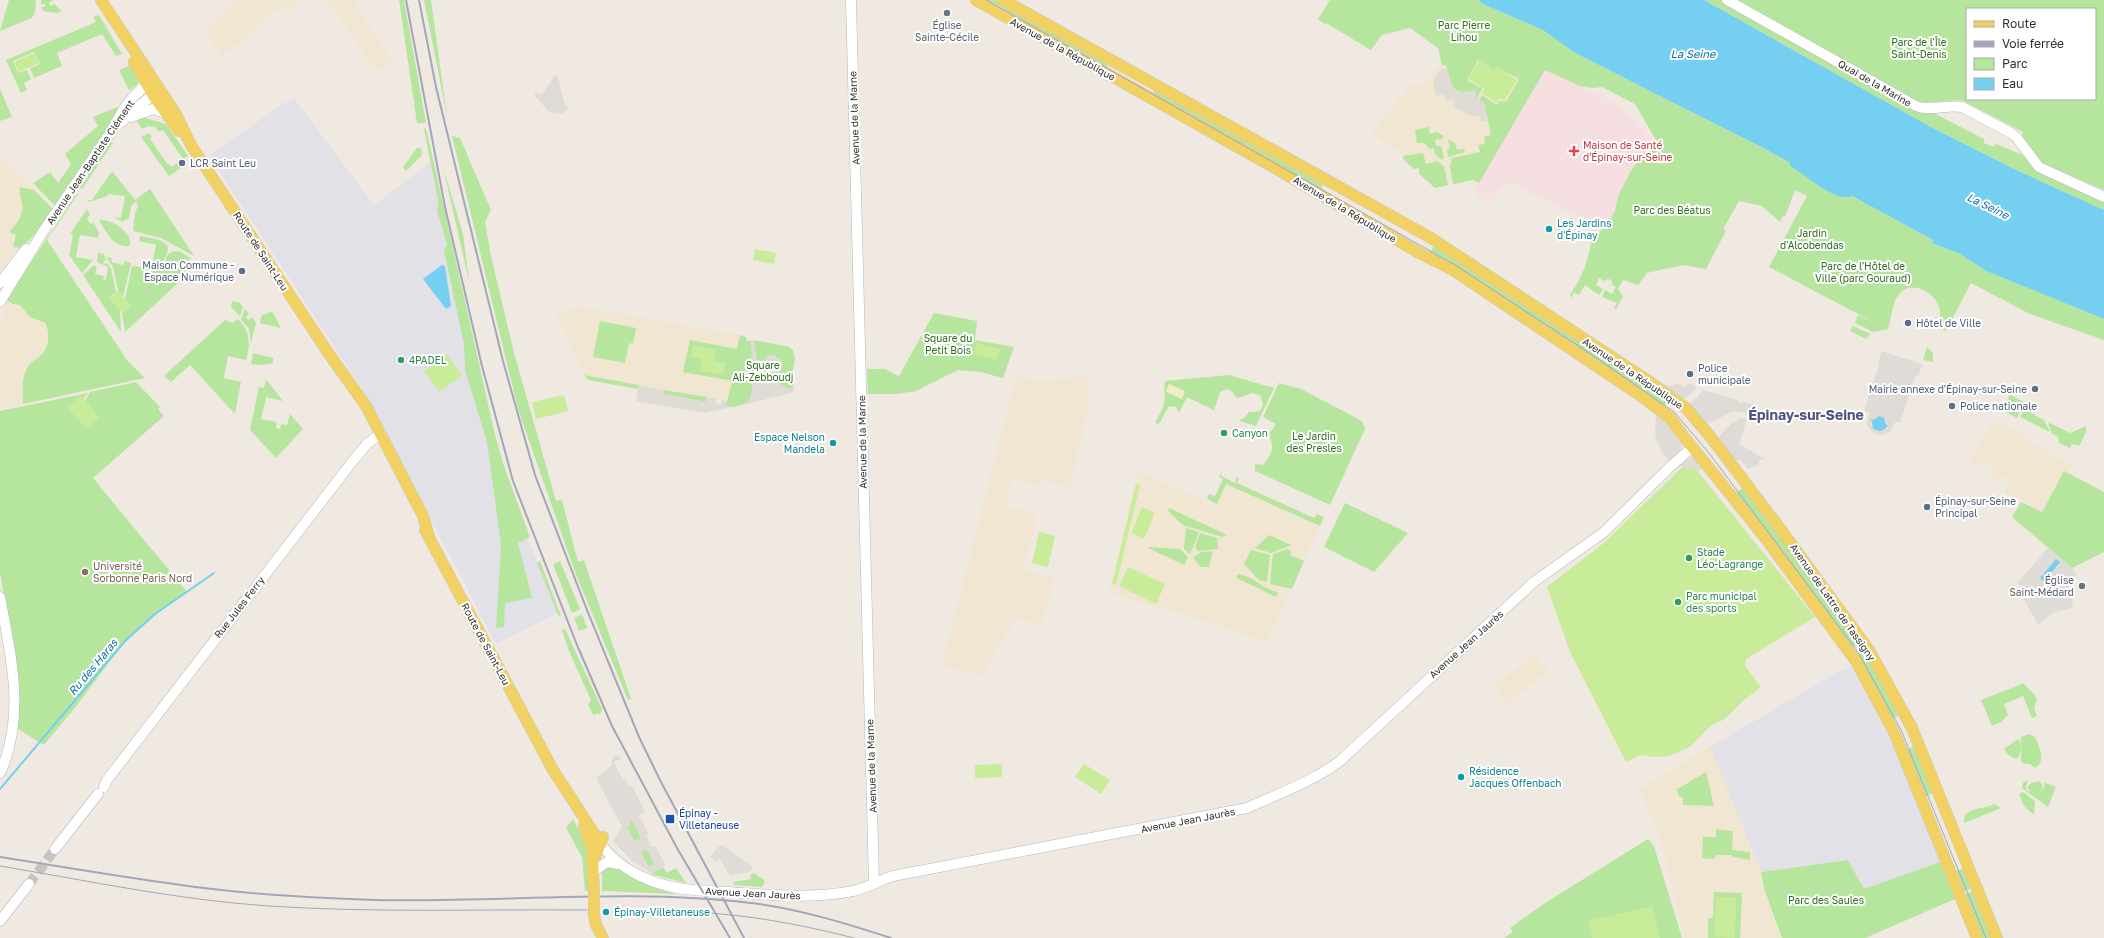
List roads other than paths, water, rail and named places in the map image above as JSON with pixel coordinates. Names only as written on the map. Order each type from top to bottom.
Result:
[{"type":"main road","name":"Route de Saint-Leu","points":[[101,0],[150,82],[176,114],[192,145],[331,358],[366,406],[378,435],[423,516],[429,536],[553,770],[577,807],[604,843]]},
{"type":"main road","name":"Avenue de la République","points":[[976,0],[1275,168],[1399,241],[1475,283],[1641,396],[1670,418],[1693,448]]},
{"type":"main road","name":"Avenue de la République","points":[[1003,0],[1431,238],[1650,382],[1686,408],[1709,435]]},
{"type":"main road","name":"Route de Saint-Leu","points":[[157,92],[165,113],[192,145]]},
{"type":"main road","name":"Avenue de Lattre de Tassigny","points":[[1709,435],[1776,523],[1869,650],[1912,728],[1997,938]]},
{"type":"main road","name":"Avenue de Lattre de Tassigny","points":[[1693,448],[1804,587],[1855,660],[1874,691],[1894,732],[1977,938]]},
{"type":"main road","name":"Route de Saint-Leu","points":[[544,751],[574,790],[604,843]]},
{"type":"main road","points":[[577,807],[590,840],[595,870],[594,915],[596,925],[603,938]]},
{"type":"main road","points":[[595,870],[604,843]]},
{"type":"street","name":"Avenue de la Marne","points":[[851,0],[874,883]]},
{"type":"street","name":"Quai de la Marine","points":[[1727,0],[1916,106],[1925,108],[1953,106],[1962,107],[2016,136],[2039,167],[2104,197]]},
{"type":"street","name":"Avenue Jean-Baptiste Clément","points":[[0,302],[44,230],[109,135],[121,104],[132,98],[150,82]]},
{"type":"street","name":"Avenue Jean-Baptiste Clément","points":[[119,125],[157,92]]},
{"type":"street","points":[[119,125],[125,115],[121,104]]},
{"type":"street","name":"Avenue Jean-Baptiste Clément","points":[[119,125],[134,115],[148,110],[157,110],[165,113]]},
{"type":"street","name":"Avenue Jean-Baptiste Clément","points":[[0,283],[26,249],[44,230]]},
{"type":"street","name":"Rue Jules Ferry","points":[[55,849],[101,791],[107,780],[203,653],[359,452],[378,435]]},
{"type":"street","name":"Avenue Jean Jaurès","points":[[604,843],[621,865],[660,884],[679,888],[776,895],[843,892],[857,890],[901,875],[1231,813],[1247,808],[1284,792],[1331,767],[1535,581],[1603,533],[1671,466],[1693,448]]},
{"type":"street","points":[[0,597],[13,670],[15,697],[12,734],[0,773]]},
{"type":"street","name":"Avenue Jean Jaurès","points":[[604,843],[635,872]]},
{"type":"street","points":[[595,870],[609,861],[621,865]]},
{"type":"street","points":[[0,921],[28,884]]},
{"type":"water","name":"La Seine","points":[[1478,0],[1704,0],[1929,126],[2012,168],[2104,210],[2104,319],[1986,271],[1960,254],[1932,243],[1933,240],[1852,196],[1838,196],[1829,192],[1791,167],[1789,162],[1771,152],[1575,53],[1543,30],[1483,4]]},
{"type":"water","points":[[442,265],[445,266],[451,306],[446,309],[423,279]]},
{"type":"water","points":[[1880,416],[1884,418],[1886,425],[1888,425],[1885,429],[1879,431],[1873,428],[1871,419],[1873,420]]},
{"type":"water","points":[[2056,559],[2060,562],[2044,582],[2040,578]]},
{"type":"waterway","name":"Ru des Haras","points":[[0,789],[126,640],[155,614],[214,573]]},
{"type":"tunnel","points":[[29,884],[55,849]]},
{"type":"tram line","points":[[986,0],[1455,265],[1591,354],[1674,412],[1709,453],[1858,652],[1901,730],[1986,938]]},
{"type":"tram line","points":[[0,866],[168,895],[269,906],[388,910],[587,910]]},
{"type":"tram line","points":[[623,910],[697,912],[755,918],[788,923],[854,938]]},
{"type":"railway","points":[[406,0],[445,207],[482,366],[513,481],[577,645],[612,726],[677,848],[730,938]]},
{"type":"railway","points":[[419,0],[436,87],[503,361],[535,475],[587,610],[639,737],[660,780],[744,938]]},
{"type":"railway","points":[[0,857],[130,878],[250,893],[300,897],[423,900],[610,896],[704,899],[751,903],[804,913],[891,938]]},
{"type":"place","name":"Église Sainte-Cécile","points":[[947,13]]},
{"type":"place","name":"Maison de Santé d'Épinay-sur-Seine","points":[[1574,151]]},
{"type":"place","name":"LCR Saint Leu","points":[[182,163]]},
{"type":"place","name":"Les Jardins d'Épinay","points":[[1549,229]]},
{"type":"place","name":"Maison Commune - Espace Numérique","points":[[242,271]]},
{"type":"place","name":"Hôtel de Ville","points":[[1908,323]]},
{"type":"place","name":"4PADEL","points":[[401,360]]},
{"type":"place","name":"Police municipale","points":[[1690,374]]},
{"type":"place","name":"Mairie annexe d'Épinay-sur-Seine","points":[[2035,389]]},
{"type":"place","name":"Police nationale","points":[[1952,406]]},
{"type":"place","name":"Canyon","points":[[1224,433]]},
{"type":"place","name":"Espace Nelson Mandela","points":[[833,443]]},
{"type":"place","name":"Épinay-sur-Seine Principal","points":[[1927,507]]},
{"type":"place","name":"Stade Léo-Lagrange","points":[[1689,558]]},
{"type":"place","name":"Université Sorbonne Paris Nord","points":[[85,572]]},
{"type":"place","name":"Église Saint-Médard","points":[[2082,586]]},
{"type":"place","name":"Parc municipal des sports","points":[[1678,602]]},
{"type":"place","name":"Résidence Jacques Offenbach","points":[[1461,777]]},
{"type":"place","name":"Épinay - Villetaneuse","points":[[670,819]]},
{"type":"place","name":"Épinay-Villetaneuse","points":[[606,912]]},
{"type":"district","name":"Épinay-sur-Seine","points":[[1806,415]]},
{"type":"park label","name":"Parc Pierre Lihou","points":[[1464,30]]},
{"type":"park label","name":"Parc de l'Île Saint-Denis","points":[[1919,48]]},
{"type":"park label","name":"Parc des Béatus","points":[[1672,210]]},
{"type":"park label","name":"Jardin d'Alcobendas","points":[[1812,238]]},
{"type":"park label","name":"Parc de l'Hôtel de Ville (parc Gouraud)","points":[[1863,272]]},
{"type":"park label","name":"Square du Petit Bois","points":[[948,344]]},
{"type":"park label","name":"Square Ali-Zebboudj","points":[[763,370]]},
{"type":"park label","name":"Le Jardin des Presles","points":[[1314,442]]},
{"type":"park label","name":"Parc des Saules","points":[[1826,900]]}]
